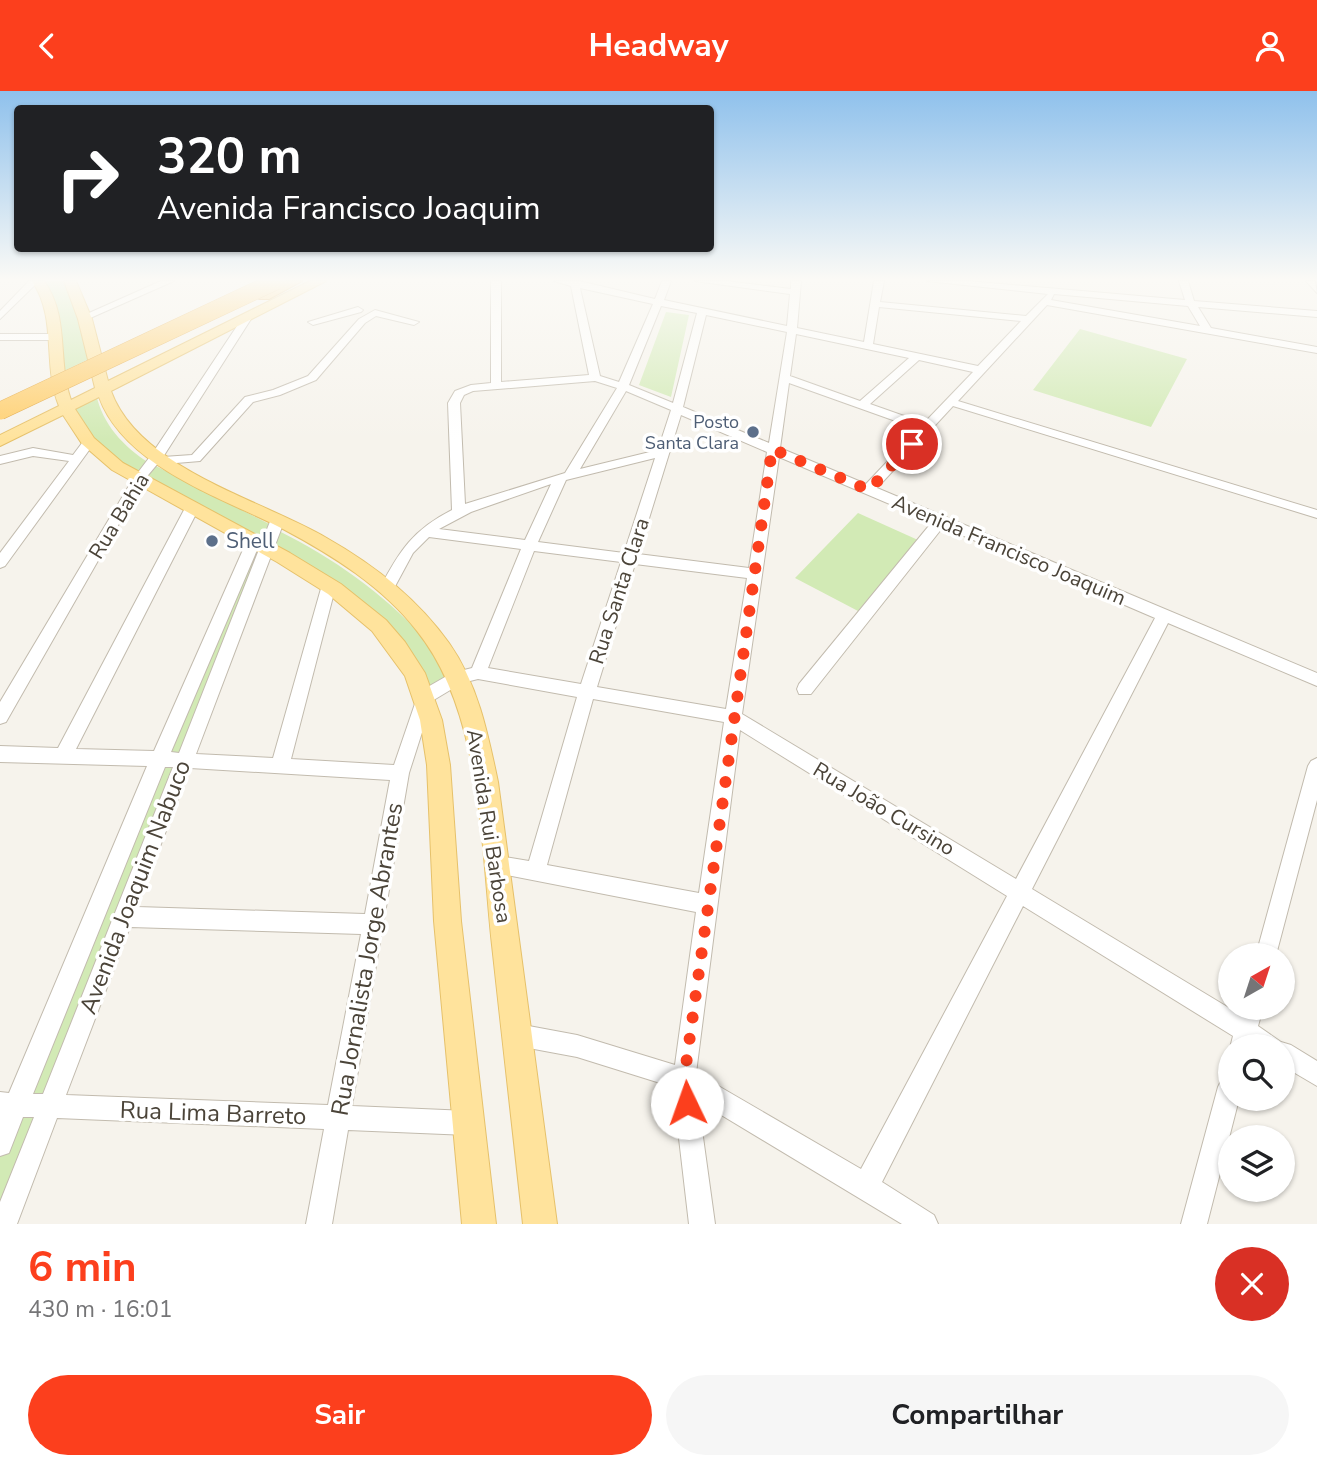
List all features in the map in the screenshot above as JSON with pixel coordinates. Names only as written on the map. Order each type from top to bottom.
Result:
[{"type":"highway","points":[[0,411],[164,334]]},
{"type":"highway","points":[[1,435],[181,334]]},
{"type":"main road","name":"Avenida Rui Barbosa","points":[[56,334],[57,375],[67,407],[84,436],[103,456],[191,510],[330,585],[361,608],[410,666],[425,697],[435,737],[440,780],[444,877],[479,1224]]},
{"type":"main road","name":"Avenida Rui Barbosa","points":[[87,334],[89,360],[105,389],[116,420],[126,432],[193,477],[329,547],[387,588],[468,676],[498,865],[540,1224]]},
{"type":"main road","points":[[0,402],[152,334]]},
{"type":"main road","points":[[1,435],[67,407],[216,334]]},
{"type":"main road","points":[[1,435],[57,425],[84,436]]},
{"type":"street","name":"Rua Bahia","points":[[0,717],[139,479],[161,458],[237,334]]},
{"type":"street","points":[[161,458],[196,458],[249,399],[276,393],[312,378],[351,334]]},
{"type":"street","points":[[496,334],[496,386]]},
{"type":"street","points":[[586,334],[595,378]]},
{"type":"street","points":[[425,697],[468,676],[530,544],[565,478],[623,386],[645,334]]},
{"type":"street","name":"Rua Santa Clara","points":[[536,870],[587,692],[677,409],[696,334]]},
{"type":"street","points":[[702,1224],[684,1079],[733,717],[791,334]]},
{"type":"street","points":[[810,334],[981,370]]},
{"type":"street","points":[[868,346],[870,334]]},
{"type":"street","points":[[869,490],[1015,334]]},
{"type":"street","points":[[1228,334],[1317,350]]},
{"type":"street","points":[[0,347],[5,337],[56,337]]},
{"type":"street","points":[[862,405],[916,356]]},
{"type":"street","name":"Avenida Francisco Joaquim","points":[[459,511],[454,403],[459,393],[471,388],[595,378],[623,386],[1317,680]]},
{"type":"street","points":[[785,378],[926,428]]},
{"type":"street","points":[[951,402],[1317,515]]},
{"type":"street","points":[[0,563],[78,459],[84,436]]},
{"type":"street","points":[[0,460],[33,452],[78,459]]},
{"type":"street","points":[[387,588],[406,553],[426,532],[459,511],[565,478],[663,453]]},
{"type":"street","points":[[64,754],[191,510]]},
{"type":"street","points":[[260,546],[278,519]]},
{"type":"street","points":[[806,689],[940,521]]},
{"type":"street","points":[[426,532],[754,574]]},
{"type":"street","name":"Avenida Joaquim Nabuco","points":[[0,1144],[8,1104],[159,759],[260,546]]},
{"type":"street","name":"Avenida Joaquim Nabuco","points":[[4,1224],[183,760],[260,546]]},
{"type":"street","points":[[280,766],[330,585]]},
{"type":"street","points":[[866,1186],[1164,616]]},
{"type":"street","name":"Rua João Cursino","points":[[468,676],[587,692],[733,717],[1246,1028]]},
{"type":"street","name":"Rua Jornalista Jorge Abrantes","points":[[319,1224],[400,773],[425,697]]},
{"type":"street","points":[[0,754],[64,754],[400,773]]},
{"type":"street","points":[[1269,943],[1317,766]]},
{"type":"street","points":[[498,865],[708,904]]},
{"type":"street","points":[[123,917],[373,924]]},
{"type":"street","points":[[517,1035],[577,1047],[684,1079],[866,1186],[925,1224]]},
{"type":"street","points":[[1295,1060],[1317,1074]]},
{"type":"street","name":"Rua Lima Barreto","points":[[8,1104],[468,1123]]},
{"type":"street","points":[[1194,1224],[1224,1111]]},
{"type":"green space","points":[[53,334],[83,334],[91,358],[62,372]]},
{"type":"green space","points":[[658,334],[685,334],[671,397],[639,385]]},
{"type":"green space","points":[[1076,334],[1097,334],[1187,359],[1151,427],[1033,390]]},
{"type":"green space","points":[[96,394],[115,434],[149,463],[138,476],[104,453],[70,407]]},
{"type":"green space","points":[[154,465],[271,525],[262,544],[142,479]]},
{"type":"green space","points":[[858,513],[918,540],[858,611],[795,578]]},
{"type":"green space","points":[[279,531],[338,565],[392,606],[428,642],[451,679],[427,690],[402,647],[271,548]]},
{"type":"green space","points":[[253,543],[266,550],[181,757],[164,756]]},
{"type":"green space","points":[[160,760],[180,761],[48,1100],[23,1100]]},
{"type":"green space","points":[[18,1109],[47,1109],[0,1224],[0,1154]]},
{"type":"place","name":"Posto Santa Clara","points":[[753,432]]},
{"type":"place","name":"Shell","points":[[212,541]]},
{"type":"route","points":[[687,1103],[684,1079],[772,449],[869,490],[912,444]]}]
